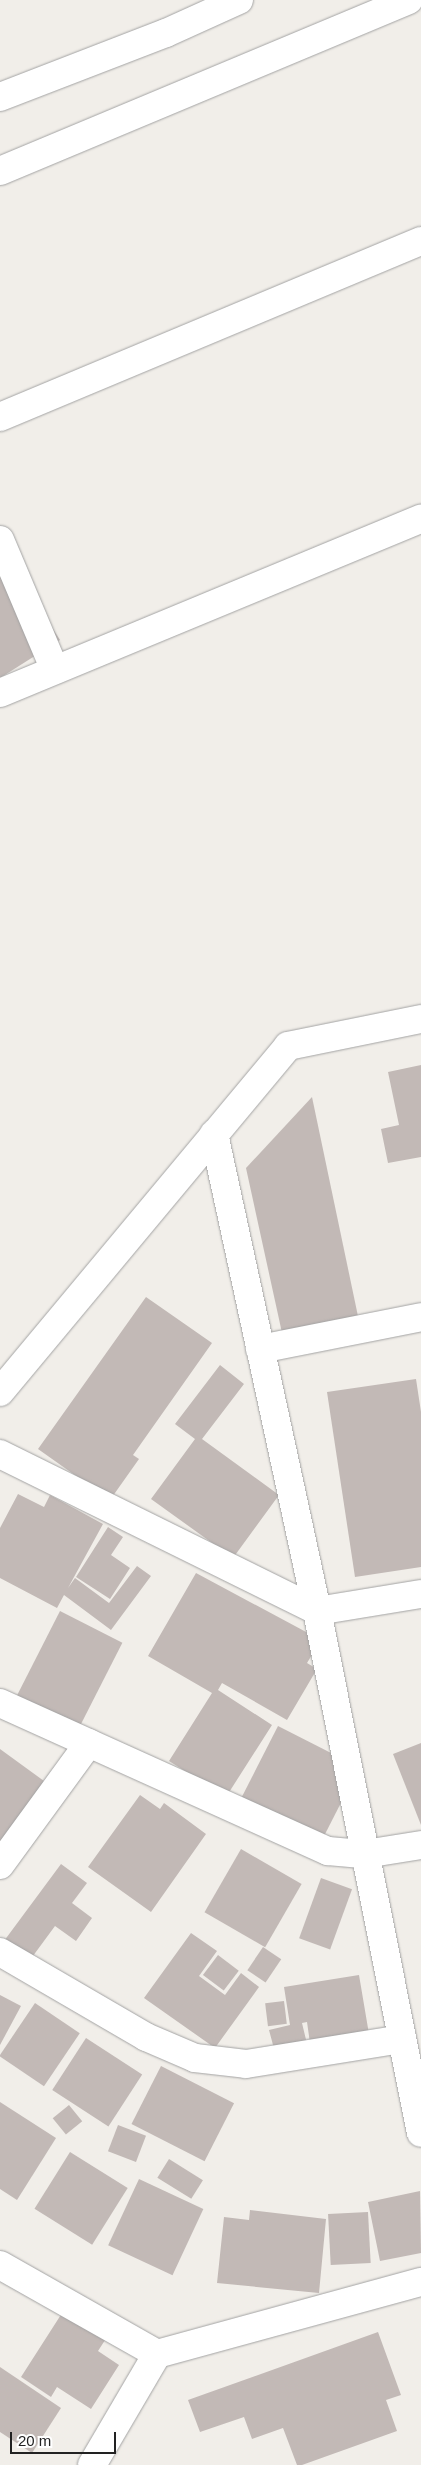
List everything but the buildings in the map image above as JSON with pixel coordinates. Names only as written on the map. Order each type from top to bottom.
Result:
[{"type":"street","points":[[0,97],[166,33],[239,0]]},
{"type":"street","points":[[0,171],[409,0]]},
{"type":"street","points":[[0,417],[421,241]]},
{"type":"street","points":[[0,692],[421,519]]},
{"type":"street","points":[[0,540],[54,670]]},
{"type":"street","points":[[0,1392],[288,1046],[421,1019]]},
{"type":"street","points":[[214,1134],[317,1611],[421,2133]]},
{"type":"street","points":[[260,1349],[421,1318]]},
{"type":"street","points":[[0,1454],[317,1611],[421,1594]]},
{"type":"street","points":[[0,1703],[328,1852],[365,1854],[421,1845]]},
{"type":"street","points":[[0,1865],[89,1743]]},
{"type":"street","points":[[0,1952],[146,2037],[195,2058],[246,2064],[402,2039]]},
{"type":"street","points":[[0,2265],[157,2354]]},
{"type":"street","points":[[92,2465],[157,2354],[421,2282]]}]
